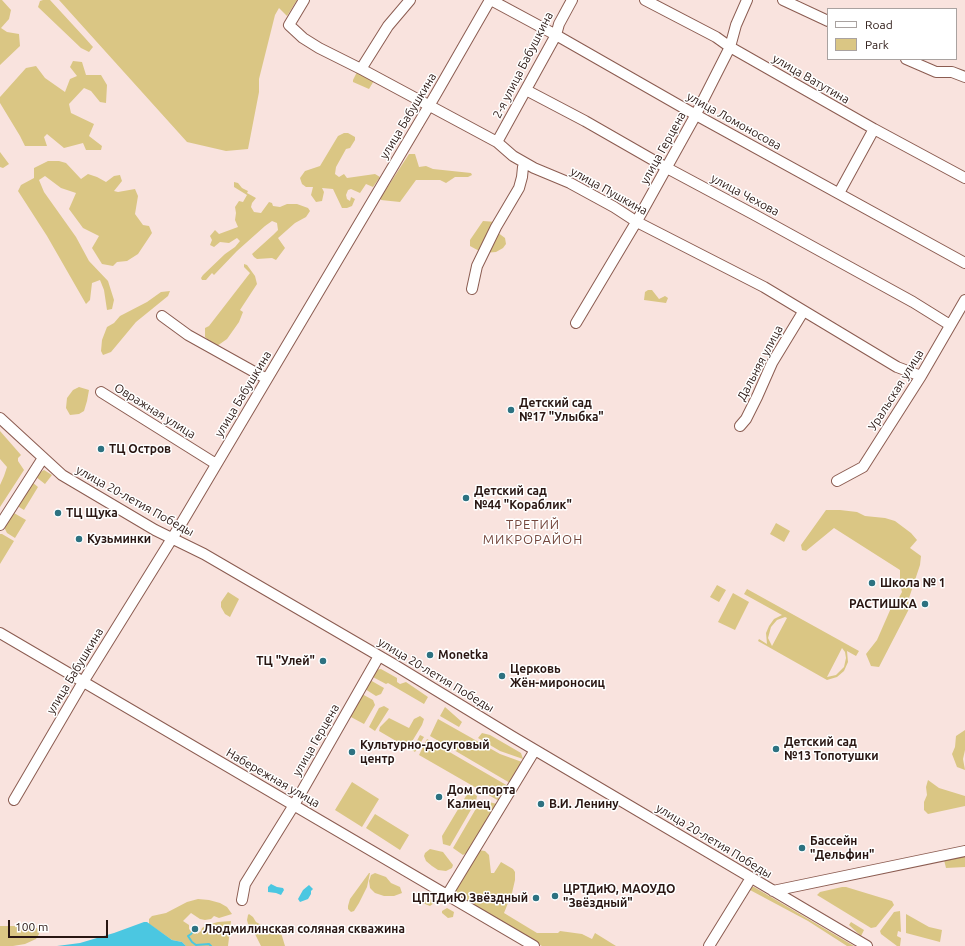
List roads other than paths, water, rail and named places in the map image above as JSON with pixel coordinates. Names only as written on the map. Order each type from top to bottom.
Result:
[{"type":"street","name":"улица Пушкина","points":[[304,0],[289,25],[303,38],[319,48],[497,142],[513,156],[534,168],[570,183],[637,222],[764,287],[803,312],[897,367],[921,376]]},
{"type":"street","points":[[361,69],[388,26],[410,0]]},
{"type":"street","name":"улица Ломоносова","points":[[490,0],[556,35],[696,115],[965,263]]},
{"type":"street","name":"улица Бабушкина","points":[[14,800],[83,682],[172,539],[429,106],[490,0]]},
{"type":"street","name":"2-я улица Бабушкина","points":[[497,142],[556,35],[559,24],[572,0]]},
{"type":"street","name":"улица Ватутина","points":[[645,0],[716,37],[730,47],[874,129],[965,178]]},
{"type":"street","name":"улица Герцена","points":[[576,323],[637,222],[696,115],[730,47],[736,25],[747,0]]},
{"type":"street","points":[[783,0],[827,21]]},
{"type":"street","points":[[908,60],[932,70],[952,72],[965,77]]},
{"type":"street","name":"улица Чехова","points":[[526,90],[913,302],[950,325]]},
{"type":"street","points":[[840,193],[874,129]]},
{"type":"street","points":[[472,289],[477,266],[496,227],[519,188],[523,167]]},
{"type":"street","name":"Уральская улица","points":[[837,481],[862,468],[921,376],[965,300]]},
{"type":"street","name":"Дальняя улица","points":[[740,426],[754,402],[772,363],[803,312]]},
{"type":"street","points":[[162,316],[188,335],[267,379]]},
{"type":"street","name":"Овражная улица","points":[[101,392],[216,464]]},
{"type":"street","name":"улица 20-летия Победы","points":[[0,418],[62,475],[155,530],[204,554],[379,656],[867,946]]},
{"type":"street","points":[[0,525],[42,458]]},
{"type":"street","name":"Набережная улица","points":[[0,633],[534,946]]},
{"type":"street","name":"улица Герцена","points":[[242,900],[245,884],[294,806],[379,656]]},
{"type":"street","points":[[447,895],[535,750]]},
{"type":"street","points":[[773,891],[965,851]]},
{"type":"street","points":[[709,946],[751,878]]},
{"type":"water","points":[[271,884],[283,888],[284,890],[281,895],[268,892],[268,887]]},
{"type":"water","points":[[309,885],[313,889],[311,894],[308,899],[300,902],[298,899],[303,890]]},
{"type":"water","points":[[147,922],[172,940],[182,942],[186,946],[57,946],[80,943]]},
{"type":"waterway","points":[[195,929],[188,936],[192,942],[196,945],[209,944],[211,946]]},
{"type":"place","name":"Детский сад №17 \"Улыбка\"","points":[[511,410]]},
{"type":"place","name":"ТЦ Остров","points":[[101,449]]},
{"type":"place","name":"Детский сад №44 \"Кораблик\"","points":[[466,498]]},
{"type":"place","name":"ТЦ Щука","points":[[58,513]]},
{"type":"place","name":"Кузьминки","points":[[79,539]]},
{"type":"place","name":"Школа № 1","points":[[872,583]]},
{"type":"place","name":"РАСТИШКА","points":[[925,604]]},
{"type":"place","name":"Monetka","points":[[430,655]]},
{"type":"place","name":"ТЦ \"Улей\"","points":[[323,661]]},
{"type":"place","name":"Церковь Жён-мироносиц","points":[[502,676]]},
{"type":"place","name":"Детский сад №13 Топотушки","points":[[776,749]]},
{"type":"place","name":"Культурно-досуговый центр","points":[[352,752]]},
{"type":"place","name":"Дом спорта Калиец","points":[[439,797]]},
{"type":"place","name":"В.И. Ленину","points":[[541,804]]},
{"type":"place","name":"Бассейн \"Дельфин\"","points":[[802,848]]},
{"type":"place","name":"ЦРТДиЮ, МАОУДО \"Звёздный\"","points":[[555,896]]},
{"type":"place","name":"ЦПТДиЮ Звёздный","points":[[536,898]]},
{"type":"place","name":"Людмилинская соляная скважина","points":[[195,929]]},
{"type":"district","name":"ТРЕТИЙ МИКРОРАЙОН","points":[[533,532]]}]
